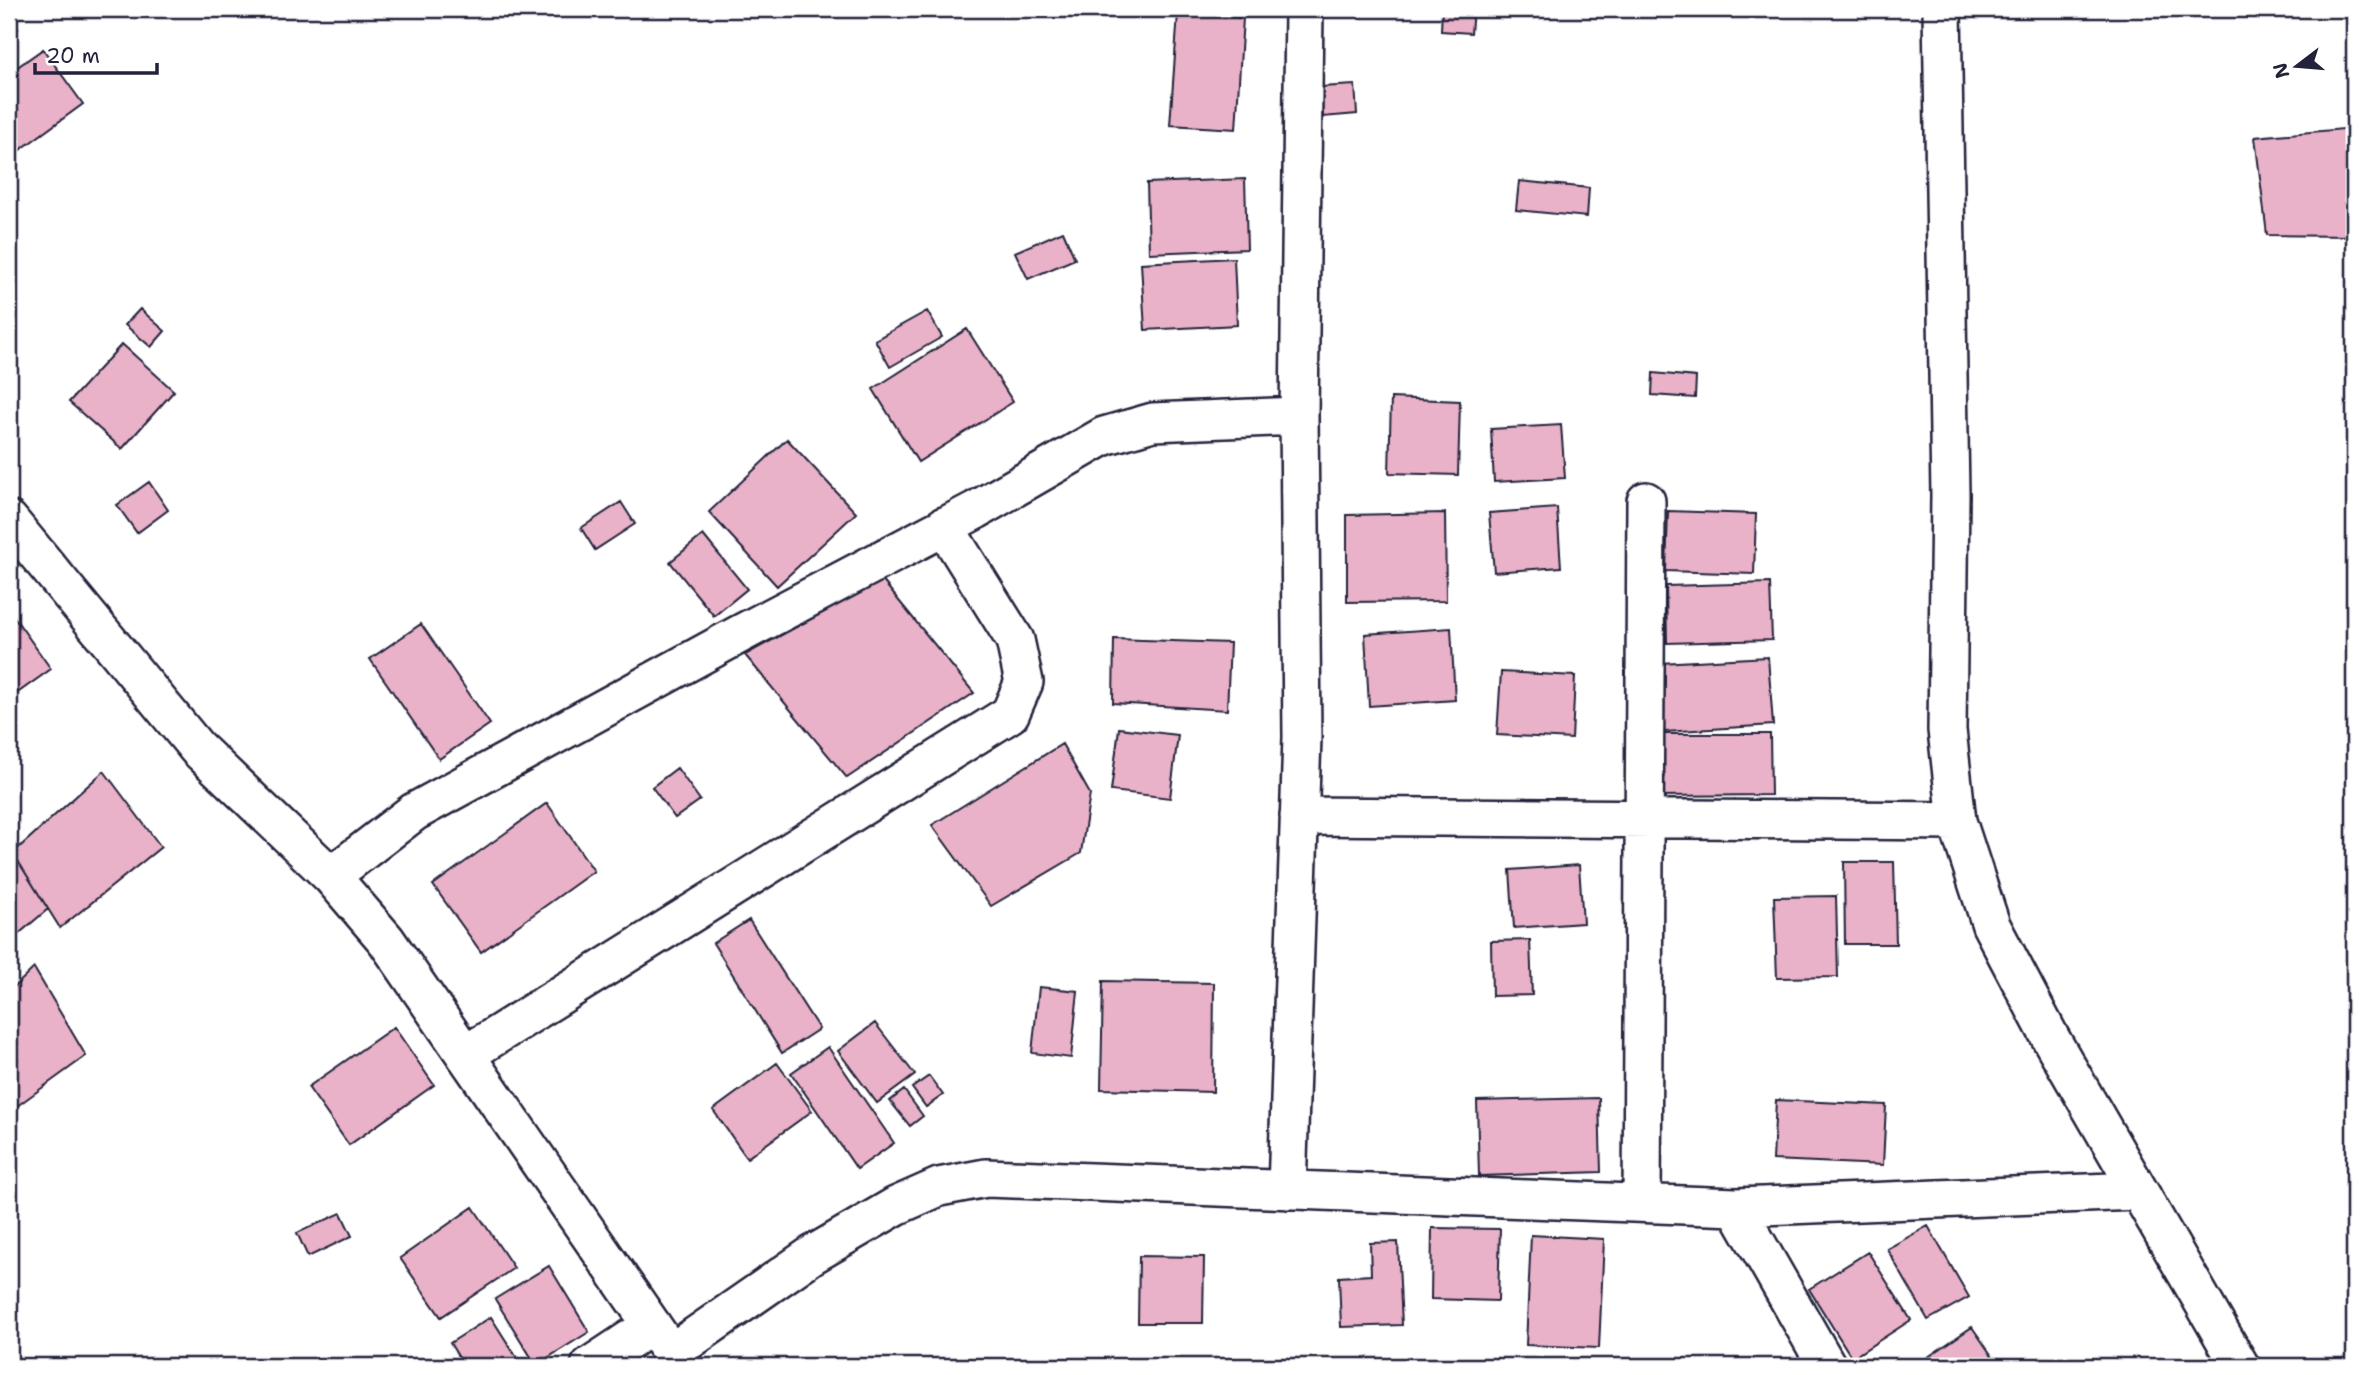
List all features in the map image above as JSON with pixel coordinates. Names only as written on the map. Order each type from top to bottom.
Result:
[{"type":"street","points":[[1287,1190],[1302,737],[1299,416],[1304,9]]},
{"type":"street","points":[[1942,9],[1950,495],[1947,730],[1957,821],[1991,925],[2051,1039],[2240,1366]]},
{"type":"street","points":[[331,876],[414,812],[944,526],[1104,436],[1153,422],[1299,416]]},
{"type":"street","points":[[1642,1203],[1646,501]]},
{"type":"street","points":[[465,1055],[1010,714],[1024,682],[1015,640],[944,526]]},
{"type":"street","points":[[13,534],[197,748],[331,876],[386,940],[668,1348]]},
{"type":"street","points":[[1299,816],[1957,821]]},
{"type":"street","points":[[590,1366],[668,1348],[812,1255],[896,1206],[939,1187],[986,1178],[1736,1206],[2137,1191]]},
{"type":"street","points":[[1736,1206],[1827,1366]]},
{"type":"building","points":[[1442,9],[1473,9],[1471,33],[1441,31]]},
{"type":"building","points":[[1178,13],[1243,18],[1236,129],[1170,125]]},
{"type":"building","points":[[9,16],[18,29],[9,36]]},
{"type":"building","points":[[43,49],[83,104],[9,158],[9,73]]},
{"type":"building","points":[[1355,85],[1357,114],[1323,117],[1321,87]]},
{"type":"building","points":[[2354,128],[2354,236],[2267,235],[2255,137]]},
{"type":"building","points":[[1245,179],[1247,249],[1149,253],[1147,183]]},
{"type":"building","points":[[1519,181],[1589,188],[1587,217],[1516,210]]},
{"type":"building","points":[[1063,231],[1075,259],[1028,279],[1015,252]]},
{"type":"building","points":[[1234,258],[1237,325],[1145,330],[1141,263]]},
{"type":"building","points":[[140,309],[165,331],[151,347],[125,325]]},
{"type":"building","points":[[927,311],[942,337],[890,367],[875,340]]},
{"type":"building","points":[[967,329],[1013,402],[918,462],[873,389]]},
{"type":"building","points":[[122,344],[174,391],[122,449],[69,402]]},
{"type":"building","points":[[1653,373],[1696,377],[1695,398],[1652,395]]},
{"type":"building","points":[[1391,398],[1460,401],[1458,475],[1389,473]]},
{"type":"building","points":[[1561,425],[1565,478],[1494,482],[1491,429]]},
{"type":"building","points":[[787,439],[856,513],[777,586],[709,512]]},
{"type":"building","points":[[149,482],[168,510],[137,533],[117,505]]},
{"type":"building","points":[[621,502],[635,524],[595,550],[581,528]]},
{"type":"building","points":[[1557,508],[1561,567],[1494,572],[1489,513]]},
{"type":"building","points":[[1668,511],[1756,514],[1754,574],[1666,571]]},
{"type":"building","points":[[1445,513],[1446,601],[1347,602],[1347,515]]},
{"type":"building","points":[[703,535],[747,589],[714,616],[670,562]]},
{"type":"building","points":[[882,580],[974,693],[847,778],[745,655]]},
{"type":"building","points":[[1770,583],[1772,640],[1667,643],[1666,586]]},
{"type":"building","points":[[9,610],[51,669],[9,699]]},
{"type":"building","points":[[421,624],[490,724],[439,759],[370,659]]},
{"type":"building","points":[[1451,628],[1455,700],[1369,706],[1365,634]]},
{"type":"building","points":[[1114,639],[1230,643],[1227,710],[1113,703]]},
{"type":"building","points":[[1768,657],[1773,725],[1664,732],[1660,663]]},
{"type":"building","points":[[1501,672],[1575,676],[1572,739],[1497,735]]},
{"type":"building","points":[[1119,728],[1178,735],[1170,798],[1111,791]]},
{"type":"building","points":[[1654,734],[1770,734],[1771,795],[1655,796]]},
{"type":"building","points":[[1062,744],[1090,794],[1081,853],[991,906],[932,825]]},
{"type":"building","points":[[677,768],[700,800],[675,818],[652,787]]},
{"type":"building","points":[[104,771],[161,847],[60,928],[13,853]]},
{"type":"building","points":[[547,803],[594,871],[481,952],[433,885]]},
{"type":"building","points":[[13,853],[48,909],[9,942],[9,855]]},
{"type":"building","points":[[1844,862],[1894,862],[1896,944],[1845,944]]},
{"type":"building","points":[[1579,865],[1583,923],[1514,928],[1510,870]]},
{"type":"building","points":[[1836,896],[1838,977],[1777,978],[1774,897]]},
{"type":"building","points":[[749,920],[819,1029],[782,1053],[713,943]]},
{"type":"building","points":[[1530,940],[1532,995],[1492,996],[1491,941]]},
{"type":"building","points":[[34,968],[86,1056],[13,1109],[9,1104],[9,992]]},
{"type":"building","points":[[1103,981],[1214,983],[1213,1092],[1101,1089]]},
{"type":"building","points":[[1039,987],[1078,991],[1071,1058],[1032,1053]]},
{"type":"building","points":[[875,1023],[915,1075],[877,1103],[838,1051]]},
{"type":"building","points":[[394,1027],[434,1085],[349,1145],[308,1087]]},
{"type":"building","points":[[828,1047],[894,1143],[857,1169],[791,1073]]},
{"type":"building","points":[[777,1063],[812,1111],[747,1158],[713,1110]]},
{"type":"building","points":[[929,1076],[943,1095],[926,1107],[912,1088]]},
{"type":"building","points":[[904,1090],[923,1116],[910,1126],[890,1101]]},
{"type":"building","points":[[1599,1098],[1601,1172],[1479,1176],[1477,1101]]},
{"type":"building","points":[[1776,1100],[1886,1105],[1883,1165],[1773,1160]]},
{"type":"building","points":[[473,1207],[514,1268],[441,1317],[400,1258]]},
{"type":"building","points":[[341,1213],[352,1236],[308,1257],[297,1233]]},
{"type":"building","points":[[1928,1226],[1969,1297],[1928,1320],[1887,1249]]},
{"type":"building","points":[[1432,1228],[1500,1229],[1498,1301],[1431,1299]]},
{"type":"building","points":[[1531,1235],[1604,1239],[1599,1348],[1526,1345]]},
{"type":"building","points":[[1398,1242],[1402,1325],[1341,1327],[1339,1277],[1371,1275],[1370,1243]]},
{"type":"building","points":[[1868,1252],[1911,1320],[1852,1358],[1809,1289]]},
{"type":"building","points":[[1139,1256],[1204,1257],[1203,1323],[1138,1323]]},
{"type":"building","points":[[549,1266],[589,1332],[536,1365],[495,1299]]},
{"type":"building","points":[[491,1317],[522,1366],[464,1366],[450,1343]]},
{"type":"building","points":[[1972,1327],[1999,1366],[1915,1366]]},
{"type":"building","points":[[1595,1365],[1595,1366],[1519,1366]]}]
